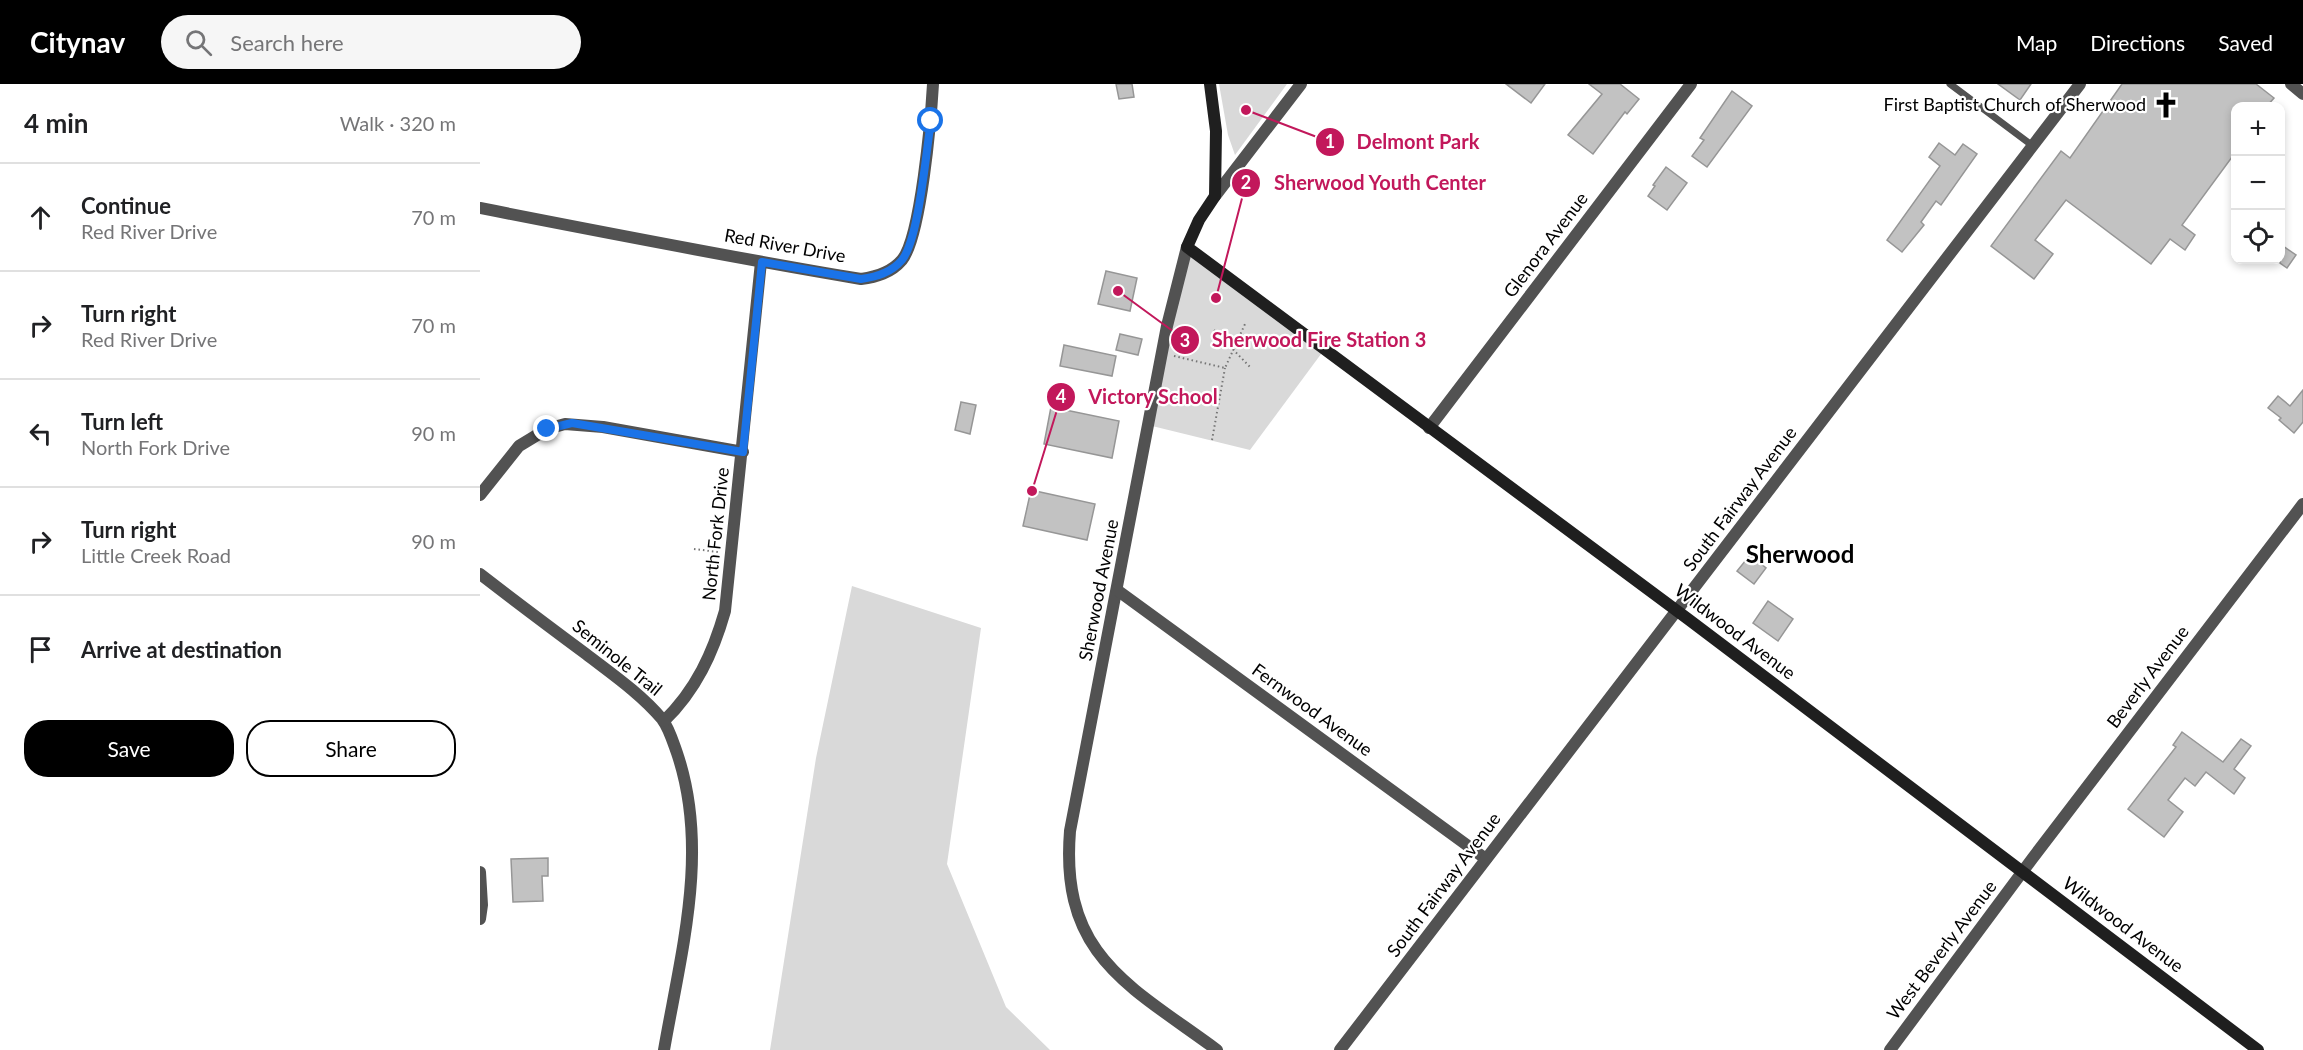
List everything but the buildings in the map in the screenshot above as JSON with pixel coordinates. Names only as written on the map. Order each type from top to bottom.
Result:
[{"type":"street","name":"Red River Drive","points":[[480,208],[762,262],[861,279],[876,277],[901,262],[912,240],[931,121],[933,84]]},
{"type":"street","points":[[1210,84],[1216,131],[1215,196]]},
{"type":"street","points":[[1215,196],[1301,84]]},
{"type":"street","name":"Glenora Avenue","points":[[1429,428],[1691,84]]},
{"type":"street","name":"South Fairway Avenue","points":[[1340,1050],[2080,84]]},
{"type":"street","points":[[2291,84],[2303,94]]},
{"type":"street","name":"Sherwood Avenue","points":[[1215,196],[1199,220],[1187,247],[1162,353],[1070,831],[1068,855],[1072,896],[1089,940],[1115,973],[1217,1050]]},
{"type":"street","name":"Wildwood Avenue","points":[[1187,247],[1677,611],[2258,1050]]},
{"type":"street","name":"North Fork Drive","points":[[664,721],[691,690],[708,662],[718,637],[727,602],[762,262]]},
{"type":"street","points":[[480,495],[519,446],[547,429],[565,424],[603,427],[743,452]]},
{"type":"street","name":"Beverly Avenue","points":[[2023,872],[2303,504]]},
{"type":"street","name":"Seminole Trail","points":[[480,574],[619,679],[664,721],[683,770],[693,843],[690,900],[664,1050]]},
{"type":"street","name":"Fernwood Avenue","points":[[1117,590],[1486,859]]},
{"type":"street","points":[[480,872],[482,896],[480,919]]},
{"type":"street","name":"West Beverly Avenue","points":[[1890,1050],[2023,872]]},
{"type":"lane","points":[[1950,84],[2032,146]]},
{"type":"path","points":[[1212,440],[1225,368],[1245,324]]},
{"type":"path","points":[[1214,330],[1251,368]]},
{"type":"path","points":[[1162,353],[1225,368]]},
{"type":"path","points":[[694,549],[733,554]]},
{"type":"shaded area","points":[[1219,84],[1287,84],[1235,155],[1228,135]]},
{"type":"shaded area","points":[[1187,247],[1324,350],[1250,450],[1148,425]]},
{"type":"shaded area","points":[[852,586],[981,628],[947,864],[1006,1007],[1050,1050],[770,1050],[816,758]]},
{"type":"place","name":"First Baptist Church of Sherwood","points":[[2166,105]]},
{"type":"place","name":"Delmont Park","points":[[1246,110]]},
{"type":"place","name":"Sherwood Fire Station 3","points":[[1118,291]]},
{"type":"place","name":"Sherwood Youth Center","points":[[1216,298]]},
{"type":"place","name":"Victory School","points":[[1032,491]]},
{"type":"district","name":"Sherwood","points":[[1800,555]]},
{"type":"route","points":[[547,429],[572,423],[743,452],[762,262],[861,279],[876,277],[901,262],[912,240],[931,121]]}]
